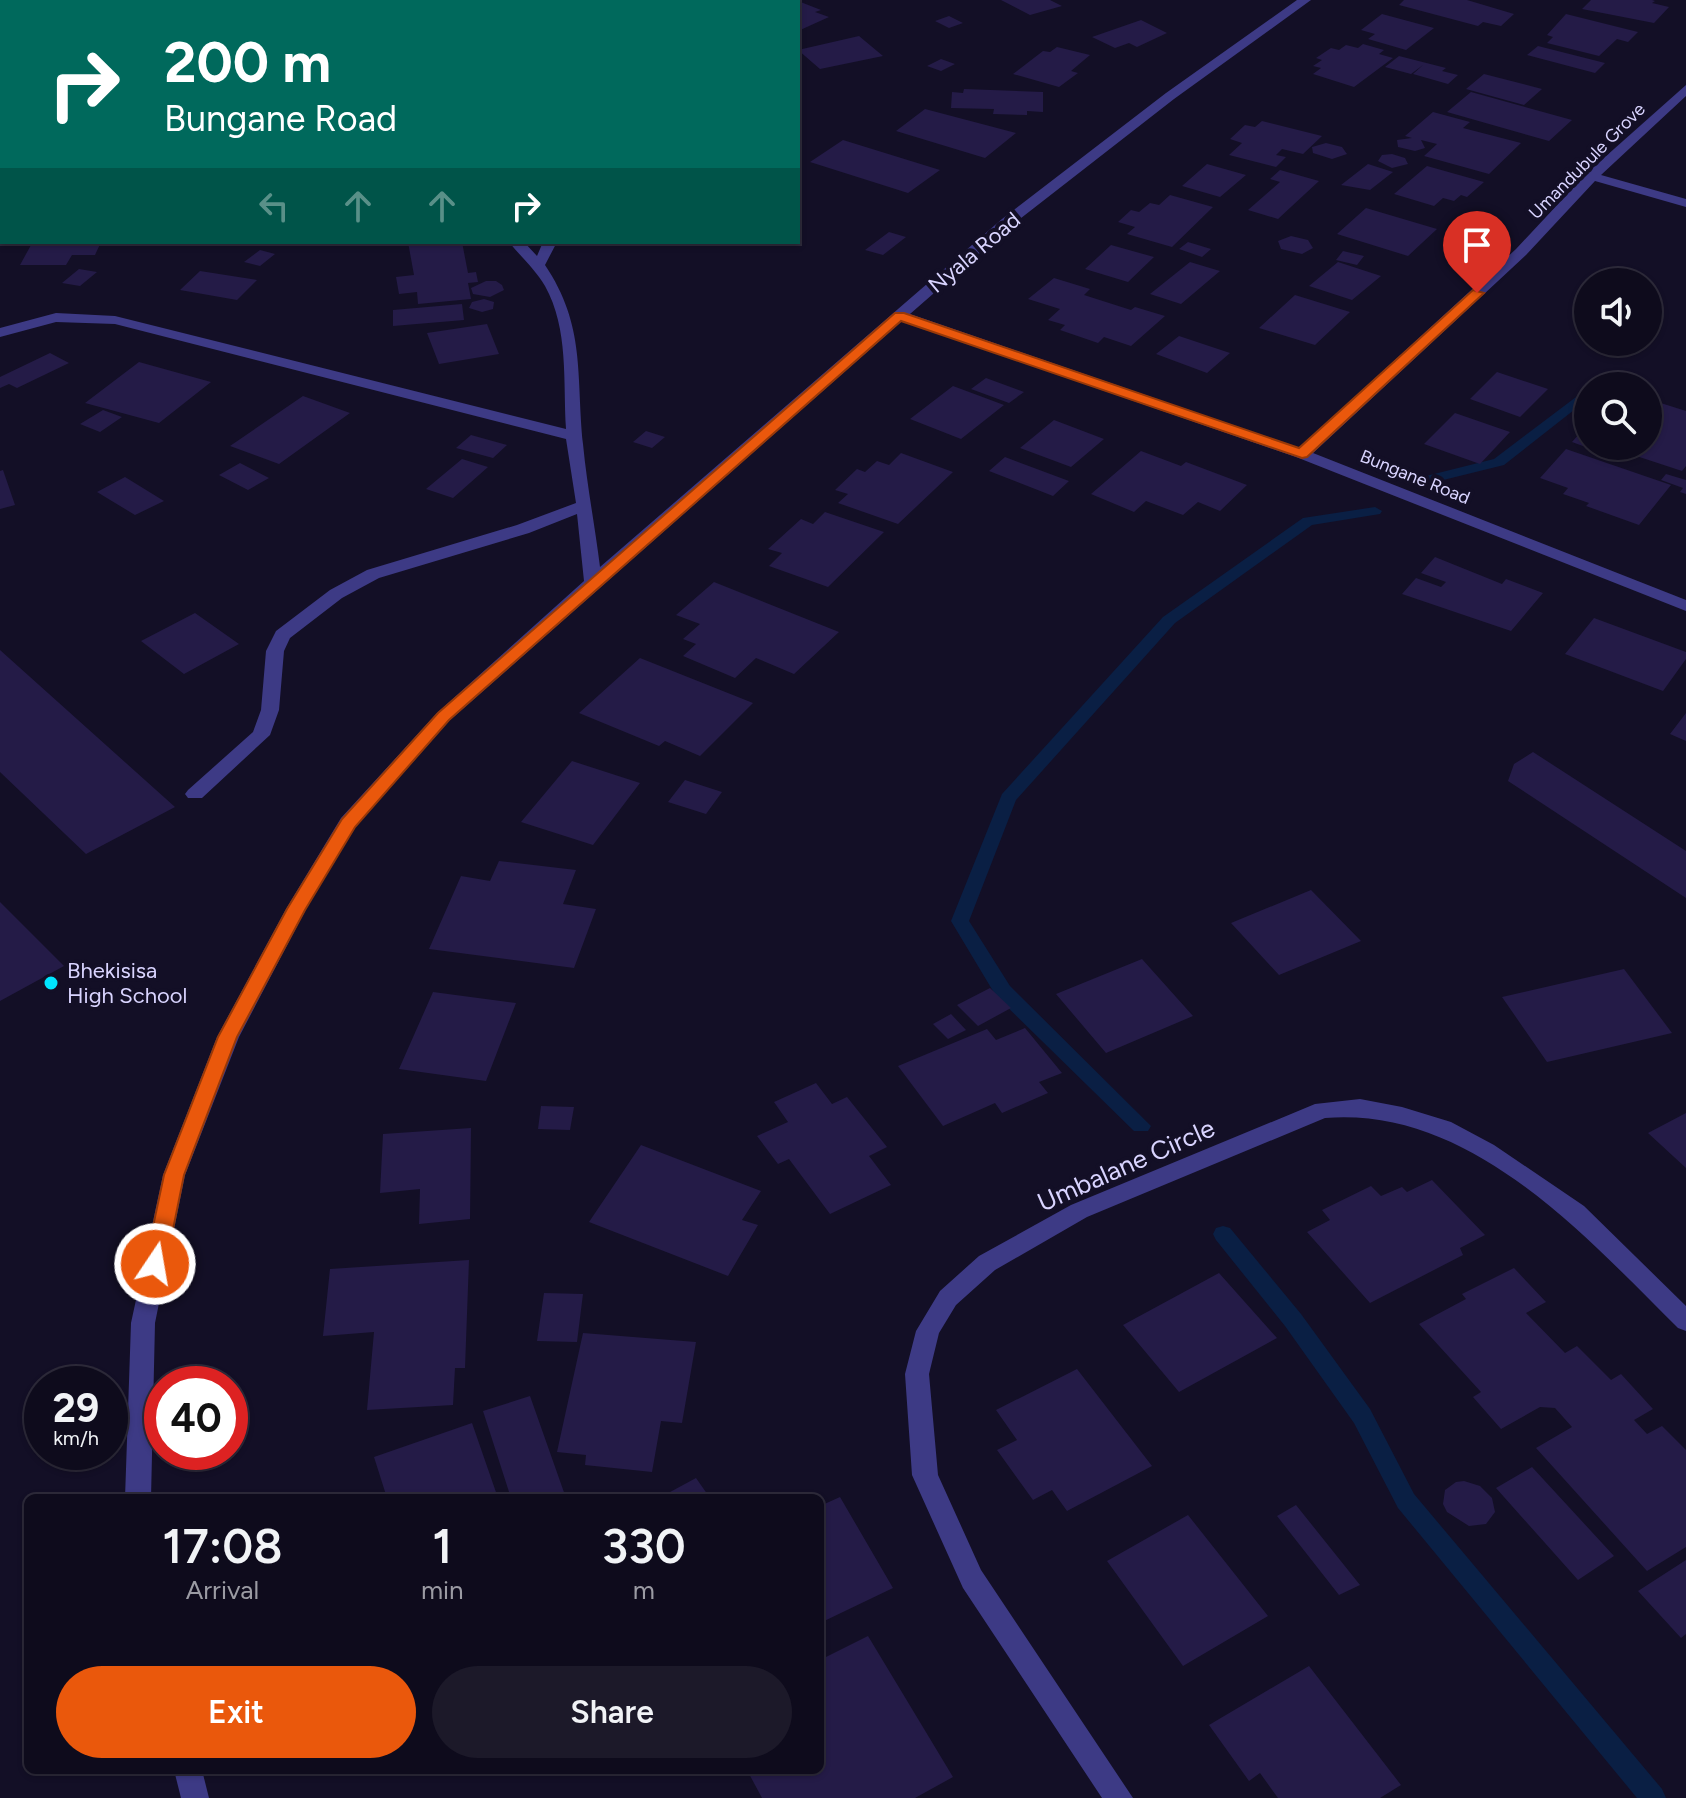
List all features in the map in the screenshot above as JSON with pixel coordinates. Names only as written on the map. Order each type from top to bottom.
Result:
[{"type":"street","name":"Nyala Road","points":[[138,1494],[143,1323],[174,1175],[228,1037],[296,909],[348,823],[443,717],[593,582],[1007,222],[1170,96],[1305,0]]},
{"type":"street","name":"Umandubule Grove","points":[[1302,454],[1521,252],[1592,176],[1686,89]]},
{"type":"street","points":[[1592,176],[1686,203]]},
{"type":"street","points":[[518,244],[538,264],[556,292],[565,320],[573,373],[574,436],[593,582]]},
{"type":"street","points":[[538,264],[549,244]]},
{"type":"street","points":[[0,333],[54,315],[115,320],[574,436]]},
{"type":"street","name":"Bungane Road","points":[[899,315],[1302,454],[1686,606]]},
{"type":"street","points":[[195,794],[261,735],[270,710],[275,651],[282,635],[336,594],[373,574],[523,529],[585,505]]},
{"type":"street","name":"Umbalane Circle","points":[[1119,1798],[972,1579],[925,1475],[917,1374],[928,1331],[948,1298],[987,1263],[1079,1211],[1323,1110],[1360,1107],[1402,1115],[1443,1128],[1486,1151],[1576,1212],[1686,1321]]},
{"type":"street","points":[[189,1774],[195,1798]]},
{"type":"building","points":[[1001,0],[1050,0],[1062,6],[1030,15]]},
{"type":"building","points":[[1404,0],[1467,0],[1514,14],[1501,26],[1483,22],[1478,26],[1399,5]]},
{"type":"building","points":[[1591,0],[1652,0],[1655,1],[1652,3],[1669,7],[1654,23],[1582,9]]},
{"type":"building","points":[[800,2],[821,10],[815,12],[829,17],[800,30]]},
{"type":"building","points":[[1382,14],[1434,28],[1406,50],[1368,39],[1375,34],[1361,30]]},
{"type":"building","points":[[1566,14],[1638,32],[1628,42],[1617,39],[1599,56],[1547,43],[1553,37],[1547,35]]},
{"type":"building","points":[[949,16],[963,23],[949,28],[935,21]]},
{"type":"building","points":[[1141,20],[1167,33],[1137,47],[1129,43],[1115,48],[1092,37]]},
{"type":"building","points":[[859,36],[883,56],[820,69],[800,50]]},
{"type":"building","points":[[1363,44],[1384,50],[1379,54],[1393,58],[1354,87],[1313,74],[1321,68],[1313,66],[1322,60],[1316,58],[1331,48],[1339,50],[1346,45],[1358,48]]},
{"type":"building","points":[[1538,46],[1605,63],[1595,73],[1527,55]]},
{"type":"building","points":[[1057,47],[1090,55],[1071,71],[1078,73],[1059,87],[1013,74],[1043,51],[1050,52]]},
{"type":"building","points":[[1399,56],[1446,68],[1442,71],[1458,75],[1448,84],[1413,74],[1423,65],[1411,74],[1385,67]]},
{"type":"building","points":[[941,59],[955,64],[941,71],[927,66]]},
{"type":"building","points":[[1484,74],[1542,89],[1524,105],[1466,89]]},
{"type":"building","points":[[964,89],[1043,92],[1043,112],[993,114],[994,109],[951,108],[952,92],[963,93]]},
{"type":"building","points":[[1471,92],[1572,120],[1549,141],[1447,112]]},
{"type":"building","points":[[925,109],[1016,133],[985,158],[896,131]]},
{"type":"building","points":[[1433,112],[1470,122],[1463,128],[1521,143],[1489,174],[1424,156],[1437,144],[1421,140],[1425,148],[1415,151],[1398,147],[1397,140],[1412,138],[1405,136]]},
{"type":"building","points":[[1262,121],[1322,136],[1303,154],[1282,149],[1276,155],[1286,157],[1276,167],[1229,155],[1242,143],[1230,139],[1245,125],[1255,127]]},
{"type":"building","points":[[843,140],[940,170],[908,193],[810,162]]},
{"type":"building","points":[[1326,143],[1342,147],[1347,154],[1332,159],[1313,153],[1312,147]]},
{"type":"building","points":[[1382,155],[1405,158],[1408,164],[1392,168],[1378,161]]},
{"type":"building","points":[[1207,164],[1246,175],[1220,197],[1182,186]]},
{"type":"building","points":[[1368,164],[1393,172],[1370,190],[1341,185]]},
{"type":"building","points":[[1427,166],[1484,182],[1467,197],[1461,195],[1454,201],[1443,198],[1434,206],[1394,194]]},
{"type":"building","points":[[1280,170],[1319,181],[1278,219],[1248,210],[1280,182],[1270,179]]},
{"type":"building","points":[[1170,195],[1213,207],[1172,247],[1127,234],[1135,227],[1118,222],[1131,210],[1139,212],[1150,203],[1159,205]]},
{"type":"building","points":[[1366,208],[1437,229],[1408,256],[1337,234]]},
{"type":"building","points":[[889,232],[906,237],[883,255],[865,250]]},
{"type":"building","points":[[1291,236],[1308,240],[1313,248],[1302,254],[1281,249],[1278,241]]},
{"type":"building","points":[[1188,242],[1211,249],[1202,257],[1179,249]]},
{"type":"building","points":[[100,244],[95,255],[72,255],[66,265],[20,265],[31,245]]},
{"type":"building","points":[[408,244],[462,244],[468,273],[476,272],[478,282],[468,283],[471,299],[418,304],[417,292],[399,294],[396,277],[414,275]]},
{"type":"building","points":[[1111,245],[1154,257],[1128,282],[1085,269]]},
{"type":"building","points":[[260,250],[275,254],[260,266],[244,262]]},
{"type":"building","points":[[1343,251],[1364,256],[1357,265],[1336,260]]},
{"type":"building","points":[[1190,262],[1220,271],[1181,304],[1150,294]]},
{"type":"building","points":[[1338,262],[1381,276],[1352,300],[1309,286]]},
{"type":"building","points":[[79,269],[97,272],[80,286],[62,283]]},
{"type":"building","points":[[200,271],[257,280],[237,300],[180,290]]},
{"type":"building","points":[[1054,278],[1090,289],[1084,295],[1131,310],[1135,307],[1165,316],[1131,346],[1104,337],[1098,343],[1060,330],[1065,325],[1048,320],[1060,309],[1028,299]]},
{"type":"building","points":[[486,281],[496,281],[504,290],[490,297],[473,294],[471,288]]},
{"type":"building","points":[[1295,295],[1350,312],[1315,345],[1259,328]]},
{"type":"building","points":[[484,299],[494,302],[493,309],[482,312],[469,308],[472,302]]},
{"type":"building","points":[[462,304],[464,320],[393,326],[393,310]]},
{"type":"building","points":[[487,324],[499,354],[439,364],[427,333]]},
{"type":"building","points":[[1179,336],[1230,353],[1207,373],[1156,354]]},
{"type":"building","points":[[50,353],[69,363],[17,388],[9,384],[0,388],[0,377]]},
{"type":"building","points":[[139,362],[211,382],[159,423],[85,403]]},
{"type":"building","points":[[1497,372],[1548,389],[1520,417],[1470,399]]},
{"type":"building","points":[[986,378],[1024,392],[1009,403],[971,389]]},
{"type":"building","points":[[953,386],[1004,405],[961,439],[910,419]]},
{"type":"building","points":[[303,396],[350,413],[279,464],[230,446]]},
{"type":"building","points":[[1662,403],[1686,411],[1686,466],[1682,471],[1649,460],[1662,460]]},
{"type":"building","points":[[103,410],[122,417],[100,432],[80,424]]},
{"type":"building","points":[[1455,413],[1510,432],[1480,464],[1424,444]]},
{"type":"building","points":[[1054,420],[1104,439],[1071,467],[1020,448]]},
{"type":"building","points":[[646,431],[665,437],[652,448],[633,442]]},
{"type":"building","points":[[471,435],[507,445],[493,458],[456,448]]},
{"type":"building","points":[[1566,449],[1574,452],[1574,460],[1598,460],[1671,485],[1639,525],[1586,506],[1589,503],[1563,494],[1568,488],[1540,478]]},
{"type":"building","points":[[1141,451],[1181,466],[1186,462],[1247,485],[1220,511],[1198,502],[1183,515],[1146,501],[1134,512],[1091,494]]},
{"type":"building","points":[[901,453],[953,472],[898,524],[838,503],[848,494],[835,490],[857,469],[865,472],[877,461],[889,465]]},
{"type":"building","points":[[1005,457],[1069,481],[1053,496],[989,471]]},
{"type":"building","points":[[462,459],[488,467],[453,498],[426,489]]},
{"type":"building","points":[[240,463],[269,478],[248,490],[219,475]]},
{"type":"building","points":[[3,470],[15,505],[0,509],[0,471]]},
{"type":"building","points":[[1666,474],[1686,480],[1686,494],[1680,492],[1683,488],[1661,480]]},
{"type":"building","points":[[125,477],[164,501],[135,515],[97,492]]},
{"type":"building","points":[[825,512],[884,532],[828,587],[769,566],[782,553],[768,549],[801,519],[813,524]]},
{"type":"building","points":[[1435,557],[1502,584],[1506,579],[1543,593],[1511,631],[1402,594],[1416,578],[1441,587],[1446,582],[1421,573]]},
{"type":"building","points":[[714,582],[839,632],[794,674],[756,658],[735,678],[683,656],[696,644],[683,639],[700,624],[676,615]]},
{"type":"building","points":[[195,613],[239,644],[184,674],[141,641]]},
{"type":"building","points":[[1594,618],[1686,652],[1686,659],[1663,691],[1565,654]]},
{"type":"building","points":[[0,650],[175,807],[86,854],[0,772]]},
{"type":"building","points":[[640,658],[753,703],[700,756],[665,741],[659,746],[579,713]]},
{"type":"building","points":[[1686,713],[1686,741],[1670,734]]},
{"type":"building","points":[[1533,752],[1686,851],[1686,898],[1508,781],[1514,764]]},
{"type":"building","points":[[572,761],[640,783],[593,845],[521,822]]},
{"type":"building","points":[[685,780],[722,792],[706,814],[668,802]]},
{"type":"building","points":[[499,861],[576,870],[563,904],[596,909],[574,968],[429,949],[461,876],[490,881]]},
{"type":"building","points":[[1311,890],[1361,941],[1279,975],[1231,923]]},
{"type":"building","points":[[0,902],[64,966],[0,1001]]},
{"type":"building","points":[[1142,959],[1193,1016],[1106,1053],[1056,994]]},
{"type":"building","points":[[1624,969],[1672,1033],[1547,1062],[1502,997]]},
{"type":"building","points":[[990,988],[1011,1008],[978,1026],[957,1005]]},
{"type":"building","points":[[433,992],[516,1003],[486,1081],[399,1069]]},
{"type":"building","points":[[951,1014],[966,1030],[948,1039],[933,1024]]},
{"type":"building","points":[[1025,1028],[1062,1073],[1039,1082],[1048,1093],[1002,1113],[995,1103],[943,1126],[898,1066],[987,1029],[996,1040]]},
{"type":"building","points":[[816,1083],[832,1104],[847,1097],[887,1147],[869,1156],[891,1185],[830,1214],[789,1159],[778,1164],[757,1136],[788,1122],[774,1102]]},
{"type":"building","points":[[541,1106],[574,1107],[570,1130],[538,1129]]},
{"type":"building","points":[[1686,1113],[1686,1168],[1648,1133]]},
{"type":"building","points":[[471,1128],[470,1219],[419,1224],[420,1189],[380,1193],[383,1134]]},
{"type":"building","points":[[641,1145],[761,1191],[742,1220],[758,1225],[728,1276],[589,1222]]},
{"type":"building","points":[[1432,1180],[1485,1235],[1460,1248],[1463,1255],[1370,1303],[1307,1232],[1330,1220],[1322,1210],[1371,1186],[1381,1196],[1402,1187],[1407,1192]]},
{"type":"building","points":[[469,1260],[465,1368],[455,1368],[453,1405],[367,1410],[374,1332],[323,1336],[330,1269]]},
{"type":"building","points":[[1514,1268],[1546,1302],[1526,1313],[1565,1353],[1577,1346],[1611,1380],[1621,1374],[1653,1409],[1634,1420],[1647,1434],[1662,1426],[1686,1450],[1686,1547],[1647,1571],[1536,1448],[1572,1427],[1555,1408],[1540,1407],[1501,1429],[1473,1397],[1481,1392],[1419,1324],[1466,1299],[1462,1294]]},
{"type":"building","points":[[1219,1273],[1277,1338],[1179,1392],[1123,1325]]},
{"type":"building","points":[[544,1293],[583,1294],[577,1342],[537,1341]]},
{"type":"building","points":[[583,1333],[696,1342],[682,1423],[661,1421],[652,1472],[585,1465],[586,1455],[557,1452]]},
{"type":"building","points":[[1077,1369],[1152,1466],[1067,1511],[1052,1490],[1033,1500],[997,1450],[1017,1440],[996,1410]]},
{"type":"building","points":[[530,1396],[565,1494],[510,1494],[483,1411]]},
{"type":"building","points":[[472,1423],[497,1494],[386,1494],[374,1457]]},
{"type":"building","points":[[1532,1467],[1614,1556],[1578,1580],[1496,1488]]},
{"type":"building","points":[[696,1478],[707,1494],[666,1494]]},
{"type":"building","points":[[1456,1482],[1480,1486],[1492,1498],[1495,1512],[1486,1524],[1469,1526],[1447,1512],[1443,1504],[1445,1490]]},
{"type":"building","points":[[840,1497],[893,1588],[824,1621],[824,1504]]},
{"type":"building","points":[[1296,1505],[1360,1585],[1339,1595],[1277,1516]]},
{"type":"building","points":[[1188,1515],[1268,1616],[1183,1666],[1107,1561]]},
{"type":"building","points":[[1686,1560],[1686,1634],[1681,1638],[1638,1591]]},
{"type":"building","points":[[868,1636],[953,1777],[915,1798],[762,1798],[749,1774],[824,1774],[824,1658]]},
{"type":"building","points":[[1309,1666],[1401,1785],[1380,1798],[1278,1798],[1260,1773],[1249,1781],[1209,1725]]},
{"type":"waterway","points":[[1427,480],[1499,462],[1574,403]]},
{"type":"waterway","points":[[1141,1126],[1003,991],[960,921],[1008,798],[1169,620],[1308,521],[1375,511]]},
{"type":"waterway","points":[[1223,1234],[1293,1320],[1362,1416],[1406,1501],[1653,1798]]},
{"type":"place","name":"Bhekisisa High School","points":[[51,983]]},
{"type":"route","points":[[155,1264],[174,1175],[228,1037],[296,909],[348,823],[443,717],[899,315],[1302,454],[1477,293]]}]
